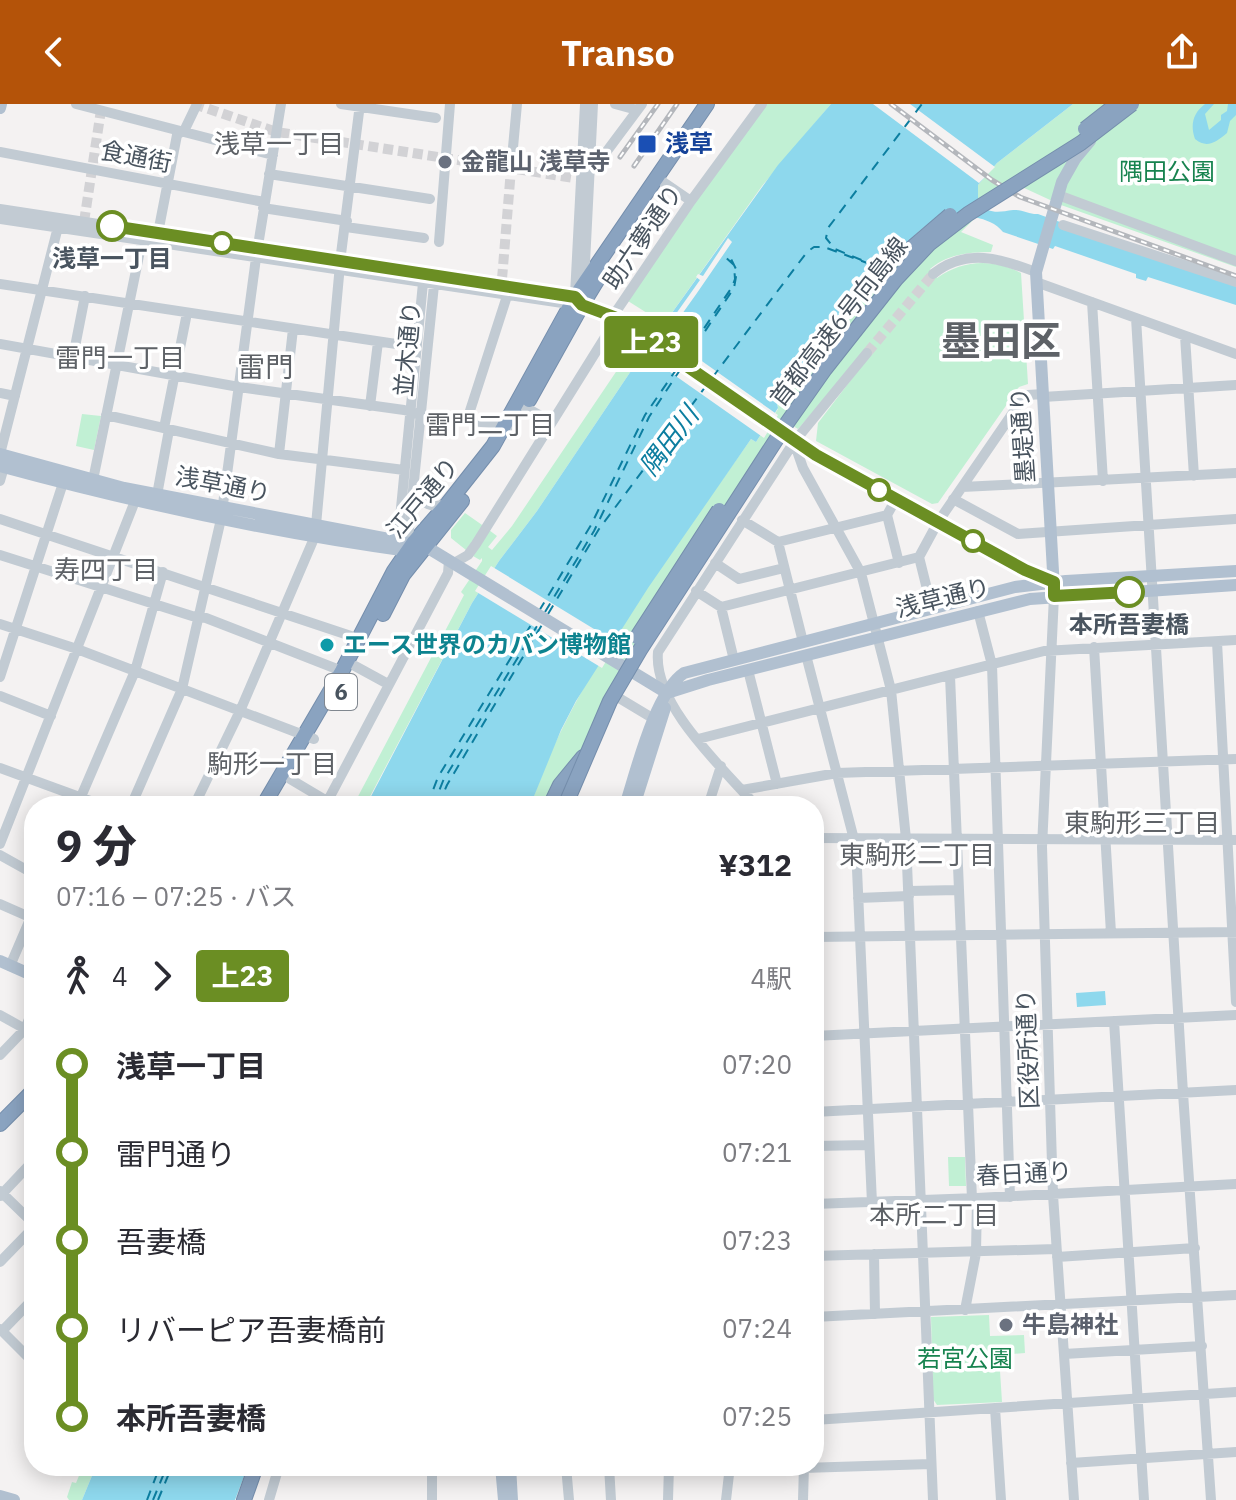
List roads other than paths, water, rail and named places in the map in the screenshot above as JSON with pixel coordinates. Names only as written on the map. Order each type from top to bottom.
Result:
[{"type":"highway","name":"江戸通り","points":[[421,550],[483,474],[575,302],[660,180],[707,104]]},
{"type":"highway","name":"江戸通り","points":[[421,550],[448,503],[525,407],[584,283],[717,104]]},
{"type":"highway","name":"首都高速6号向島線","points":[[557,796],[602,696],[639,632],[779,418],[875,289],[905,254],[941,222],[1119,104]]},
{"type":"highway","name":"首都高速6号向島線","points":[[571,796],[610,701],[640,650],[787,423],[896,279],[929,244],[968,214],[1081,143],[1132,104]]},
{"type":"highway","points":[[397,576],[421,550]]},
{"type":"highway","name":"江戸通り","points":[[349,669],[360,639],[397,576]]},
{"type":"highway","name":"江戸通り","points":[[270,796],[349,669],[397,576]]},
{"type":"highway","name":"江戸通り","points":[[280,796],[310,736]]},
{"type":"highway","points":[[556,796],[560,785],[596,741]]},
{"type":"highway","points":[[0,1124],[24,1100]]},
{"type":"highway","points":[[0,1137],[24,1113]]},
{"type":"highway","points":[[244,1500],[252,1476]]},
{"type":"highway","points":[[254,1500],[262,1476]]},
{"type":"main road","name":"墨堤通り","points":[[1054,596],[1036,277],[1041,247],[1058,195],[1075,159],[1119,104]]},
{"type":"main road","name":"浅草通り","points":[[575,302],[615,317],[794,442],[1025,570],[1054,582]]},
{"type":"main road","name":"浅草通り","points":[[1,460],[222,513]]},
{"type":"main road","name":"浅草通り","points":[[1,460],[63,483],[135,501],[222,513],[421,550],[470,573],[667,693],[748,670],[804,648]]},
{"type":"main road","name":"浅草通り","points":[[876,630],[932,609],[1015,587],[1236,571]]},
{"type":"main road","name":"浅草通り","points":[[667,693],[674,681],[684,673],[734,660],[1054,596],[1236,585]]},
{"type":"main road","points":[[634,796],[654,719],[667,693]]},
{"type":"main road","points":[[635,796],[662,720],[667,693]]},
{"type":"main road","points":[[5,964],[24,972]]},
{"type":"main road","points":[[502,1476],[504,1500]]},
{"type":"main road","points":[[511,1476],[512,1500]]},
{"type":"main road","points":[[0,1496],[14,1500]]},
{"type":"street","points":[[76,104],[101,107],[181,132],[273,155]]},
{"type":"street","points":[[158,233],[177,135],[197,104]]},
{"type":"street","points":[[341,104],[436,118]]},
{"type":"street","points":[[439,242],[450,104]]},
{"type":"street","points":[[511,169],[517,104]]},
{"type":"street","points":[[575,302],[585,104]]},
{"type":"street","points":[[584,283],[593,104]]},
{"type":"street","points":[[615,104],[640,107]]},
{"type":"street","points":[[135,796],[182,689],[222,513],[279,105]]},
{"type":"street","points":[[199,796],[270,644],[316,530],[359,106]]},
{"type":"street","name":"助六夢通り","points":[[421,550],[470,552],[615,317],[757,106]]},
{"type":"street","points":[[592,161],[601,159],[640,107]]},
{"type":"street","name":"食通街","points":[[0,152],[424,238]]},
{"type":"street","points":[[269,174],[430,199]]},
{"type":"street","points":[[660,180],[691,201]]},
{"type":"street","points":[[1058,195],[1236,261]]},
{"type":"street","points":[[0,209],[142,241],[256,253],[507,296],[575,302]]},
{"type":"street","points":[[0,219],[158,233],[256,253]]},
{"type":"street","points":[[0,481],[1,460],[15,396],[59,223]]},
{"type":"street","points":[[1063,225],[1236,282]]},
{"type":"street","points":[[93,480],[142,241]]},
{"type":"street","points":[[933,274],[959,259],[997,259],[1092,302],[1236,354]]},
{"type":"street","points":[[429,281],[575,302]]},
{"type":"street","name":"並木通り","points":[[421,550],[404,470],[416,347],[429,281]]},
{"type":"street","name":"並木通り","points":[[410,497],[422,415],[429,281]]},
{"type":"street","points":[[0,284],[416,347]]},
{"type":"street","points":[[73,357],[85,296]]},
{"type":"street","points":[[467,420],[507,296]]},
{"type":"street","points":[[1092,302],[1103,481]]},
{"type":"street","points":[[157,495],[187,313]]},
{"type":"street","points":[[1136,318],[1211,1500]]},
{"type":"street","points":[[279,454],[293,329]]},
{"type":"street","points":[[1185,336],[1194,476]]},
{"type":"street","points":[[370,406],[378,342]]},
{"type":"street","points":[[0,344],[239,387],[510,426]]},
{"type":"street","points":[[747,796],[685,724],[658,670],[658,652],[794,442],[867,353]]},
{"type":"street","points":[[932,609],[919,557],[953,499],[1023,398],[1028,395],[1236,385]]},
{"type":"street","points":[[0,393],[15,396]]},
{"type":"street","points":[[525,407],[552,422]]},
{"type":"street","points":[[106,415],[279,454],[404,470]]},
{"type":"street","points":[[794,442],[803,468],[861,573],[891,690],[909,894],[927,1413],[933,1500]]},
{"type":"street","points":[[962,487],[1236,473]]},
{"type":"street","points":[[0,677],[63,483]]},
{"type":"street","points":[[410,497],[437,507],[448,503]]},
{"type":"street","points":[[896,499],[887,515],[899,563]]},
{"type":"street","points":[[953,499],[1018,534],[1236,519]]},
{"type":"street","points":[[0,844],[135,501]]},
{"type":"street","points":[[742,520],[778,542],[887,515]]},
{"type":"street","points":[[0,519],[360,639]]},
{"type":"street","points":[[778,542],[855,839],[872,1203]]},
{"type":"street","points":[[330,796],[448,573],[421,550]]},
{"type":"street","points":[[0,555],[198,617],[388,684]]},
{"type":"street","points":[[721,607],[919,557]]},
{"type":"street","points":[[715,563],[739,579],[784,568]]},
{"type":"street","points":[[81,796],[135,671],[163,572]]},
{"type":"street","points":[[696,591],[721,607],[734,660]]},
{"type":"street","name":"区役所通り","points":[[1054,596],[1042,840],[1053,1195],[1074,1500]]},
{"type":"street","points":[[978,611],[992,665],[1010,1197]]},
{"type":"street","points":[[0,624],[77,649],[310,736]]},
{"type":"street","points":[[698,739],[1051,650],[1236,640]]},
{"type":"street","points":[[1217,642],[1223,759],[1232,840],[1236,1002]]},
{"type":"street","points":[[1094,647],[1111,933]]},
{"type":"street","points":[[571,796],[632,670]]},
{"type":"street","points":[[748,670],[777,784]]},
{"type":"street","points":[[950,676],[976,1251],[965,1310]]},
{"type":"street","points":[[0,696],[51,716]]},
{"type":"street","points":[[619,698],[654,719]]},
{"type":"street","points":[[742,790],[837,773],[1236,759]]},
{"type":"street","points":[[711,796],[721,766]]},
{"type":"street","points":[[0,768],[66,796]]},
{"type":"street","points":[[290,779],[316,796]]},
{"type":"street","points":[[824,838],[1232,840]]},
{"type":"street","points":[[0,855],[24,868]]},
{"type":"street","points":[[858,898],[958,890]]},
{"type":"street","points":[[0,904],[24,912]]},
{"type":"street","points":[[5,964],[24,931]]},
{"type":"street","points":[[824,937],[1234,932]]},
{"type":"street","points":[[0,1015],[24,1028]]},
{"type":"street","points":[[824,1036],[1236,1015]]},
{"type":"street","points":[[1114,1021],[1144,1500]]},
{"type":"street","points":[[0,1055],[24,1030]]},
{"type":"street","points":[[824,1111],[1236,1090]]},
{"type":"street","points":[[824,1146],[869,1145]]},
{"type":"street","points":[[24,1170],[1,1194],[24,1216]]},
{"type":"street","name":"春日通り","points":[[824,1204],[1236,1184]]},
{"type":"street","points":[[0,1262],[24,1237]]},
{"type":"street","points":[[824,1256],[976,1251],[1127,1252],[1195,1248]]},
{"type":"street","points":[[874,1254],[875,1314]]},
{"type":"street","points":[[824,1317],[1236,1295]]},
{"type":"street","points":[[24,1308],[1,1330],[24,1353]]},
{"type":"street","points":[[1064,1354],[1202,1346]]},
{"type":"street","points":[[824,1419],[1236,1392]]},
{"type":"street","points":[[995,1408],[1001,1500]]},
{"type":"street","points":[[1071,1463],[1236,1452]]},
{"type":"street","points":[[824,1467],[931,1464]]},
{"type":"street","points":[[269,1500],[276,1476]]},
{"type":"street","points":[[432,1476],[432,1500]]},
{"type":"street","points":[[567,1476],[569,1500]]},
{"type":"street","points":[[610,1476],[611,1500]]},
{"type":"street","points":[[668,1500],[669,1476]]},
{"type":"street","points":[[726,1500],[729,1476]]},
{"type":"street","points":[[803,1500],[804,1476]]},
{"type":"water","name":"隅田川","points":[[831,104],[1073,104],[997,163],[978,185],[978,202],[994,212],[1016,210],[1038,214],[1236,286],[1236,305],[1148,277],[1146,281],[1136,278],[1136,274],[1003,232],[994,224],[975,217],[951,215],[932,222],[886,263],[777,404],[778,408],[756,442],[751,439],[648,588],[576,701],[534,796],[371,796],[472,603],[637,362],[636,350],[651,325],[664,324],[778,165]]},
{"type":"water","points":[[1205,104],[1214,104],[1205,114],[1209,130],[1221,120],[1228,104],[1236,104],[1236,115],[1230,121],[1227,133],[1207,144],[1195,139],[1193,129],[1195,115]]},
{"type":"water","points":[[1105,991],[1106,1005],[1077,1007],[1076,993]]},
{"type":"water","points":[[92,1476],[244,1476],[235,1500],[82,1500]]},
{"type":"tunnel","points":[[194,104],[277,132],[574,178]]},
{"type":"tunnel","points":[[84,222],[101,110]]},
{"type":"tunnel","points":[[502,279],[511,169]]},
{"type":"tunnel","points":[[867,353],[933,274]]},
{"type":"railway","points":[[620,157],[658,104]]},
{"type":"railway","points":[[634,166],[677,104]]},
{"type":"railway","points":[[891,104],[992,180],[1020,197],[1236,276]]},
{"type":"place","name":"浅草","points":[[647,144]]},
{"type":"place","name":"金龍山 浅草寺","points":[[445,162]]},
{"type":"place","name":"浅草一丁目","points":[[112,226]]},
{"type":"place","name":"本所吾妻橋","points":[[1129,592]]},
{"type":"place","name":"エース世界のカバン博物館","points":[[327,645]]},
{"type":"place","name":"牛島神社","points":[[1006,1325]]},
{"type":"district","name":"浅草一丁目","points":[[279,144]]},
{"type":"district","name":"墨田区","points":[[1001,341]]},
{"type":"district","name":"雷門一丁目","points":[[120,358]]},
{"type":"district","name":"雷門","points":[[265,367]]},
{"type":"district","name":"雷門二丁目","points":[[490,425]]},
{"type":"district","name":"寿四丁目","points":[[106,570]]},
{"type":"district","name":"駒形一丁目","points":[[272,764]]},
{"type":"district","name":"東駒形三丁目","points":[[1142,823]]},
{"type":"district","name":"東駒形二丁目","points":[[917,855]]},
{"type":"district","name":"本所二丁目","points":[[934,1215]]},
{"type":"park label","name":"隅田公園","points":[[1167,172]]},
{"type":"park label","name":"若宮公園","points":[[965,1359]]}]
